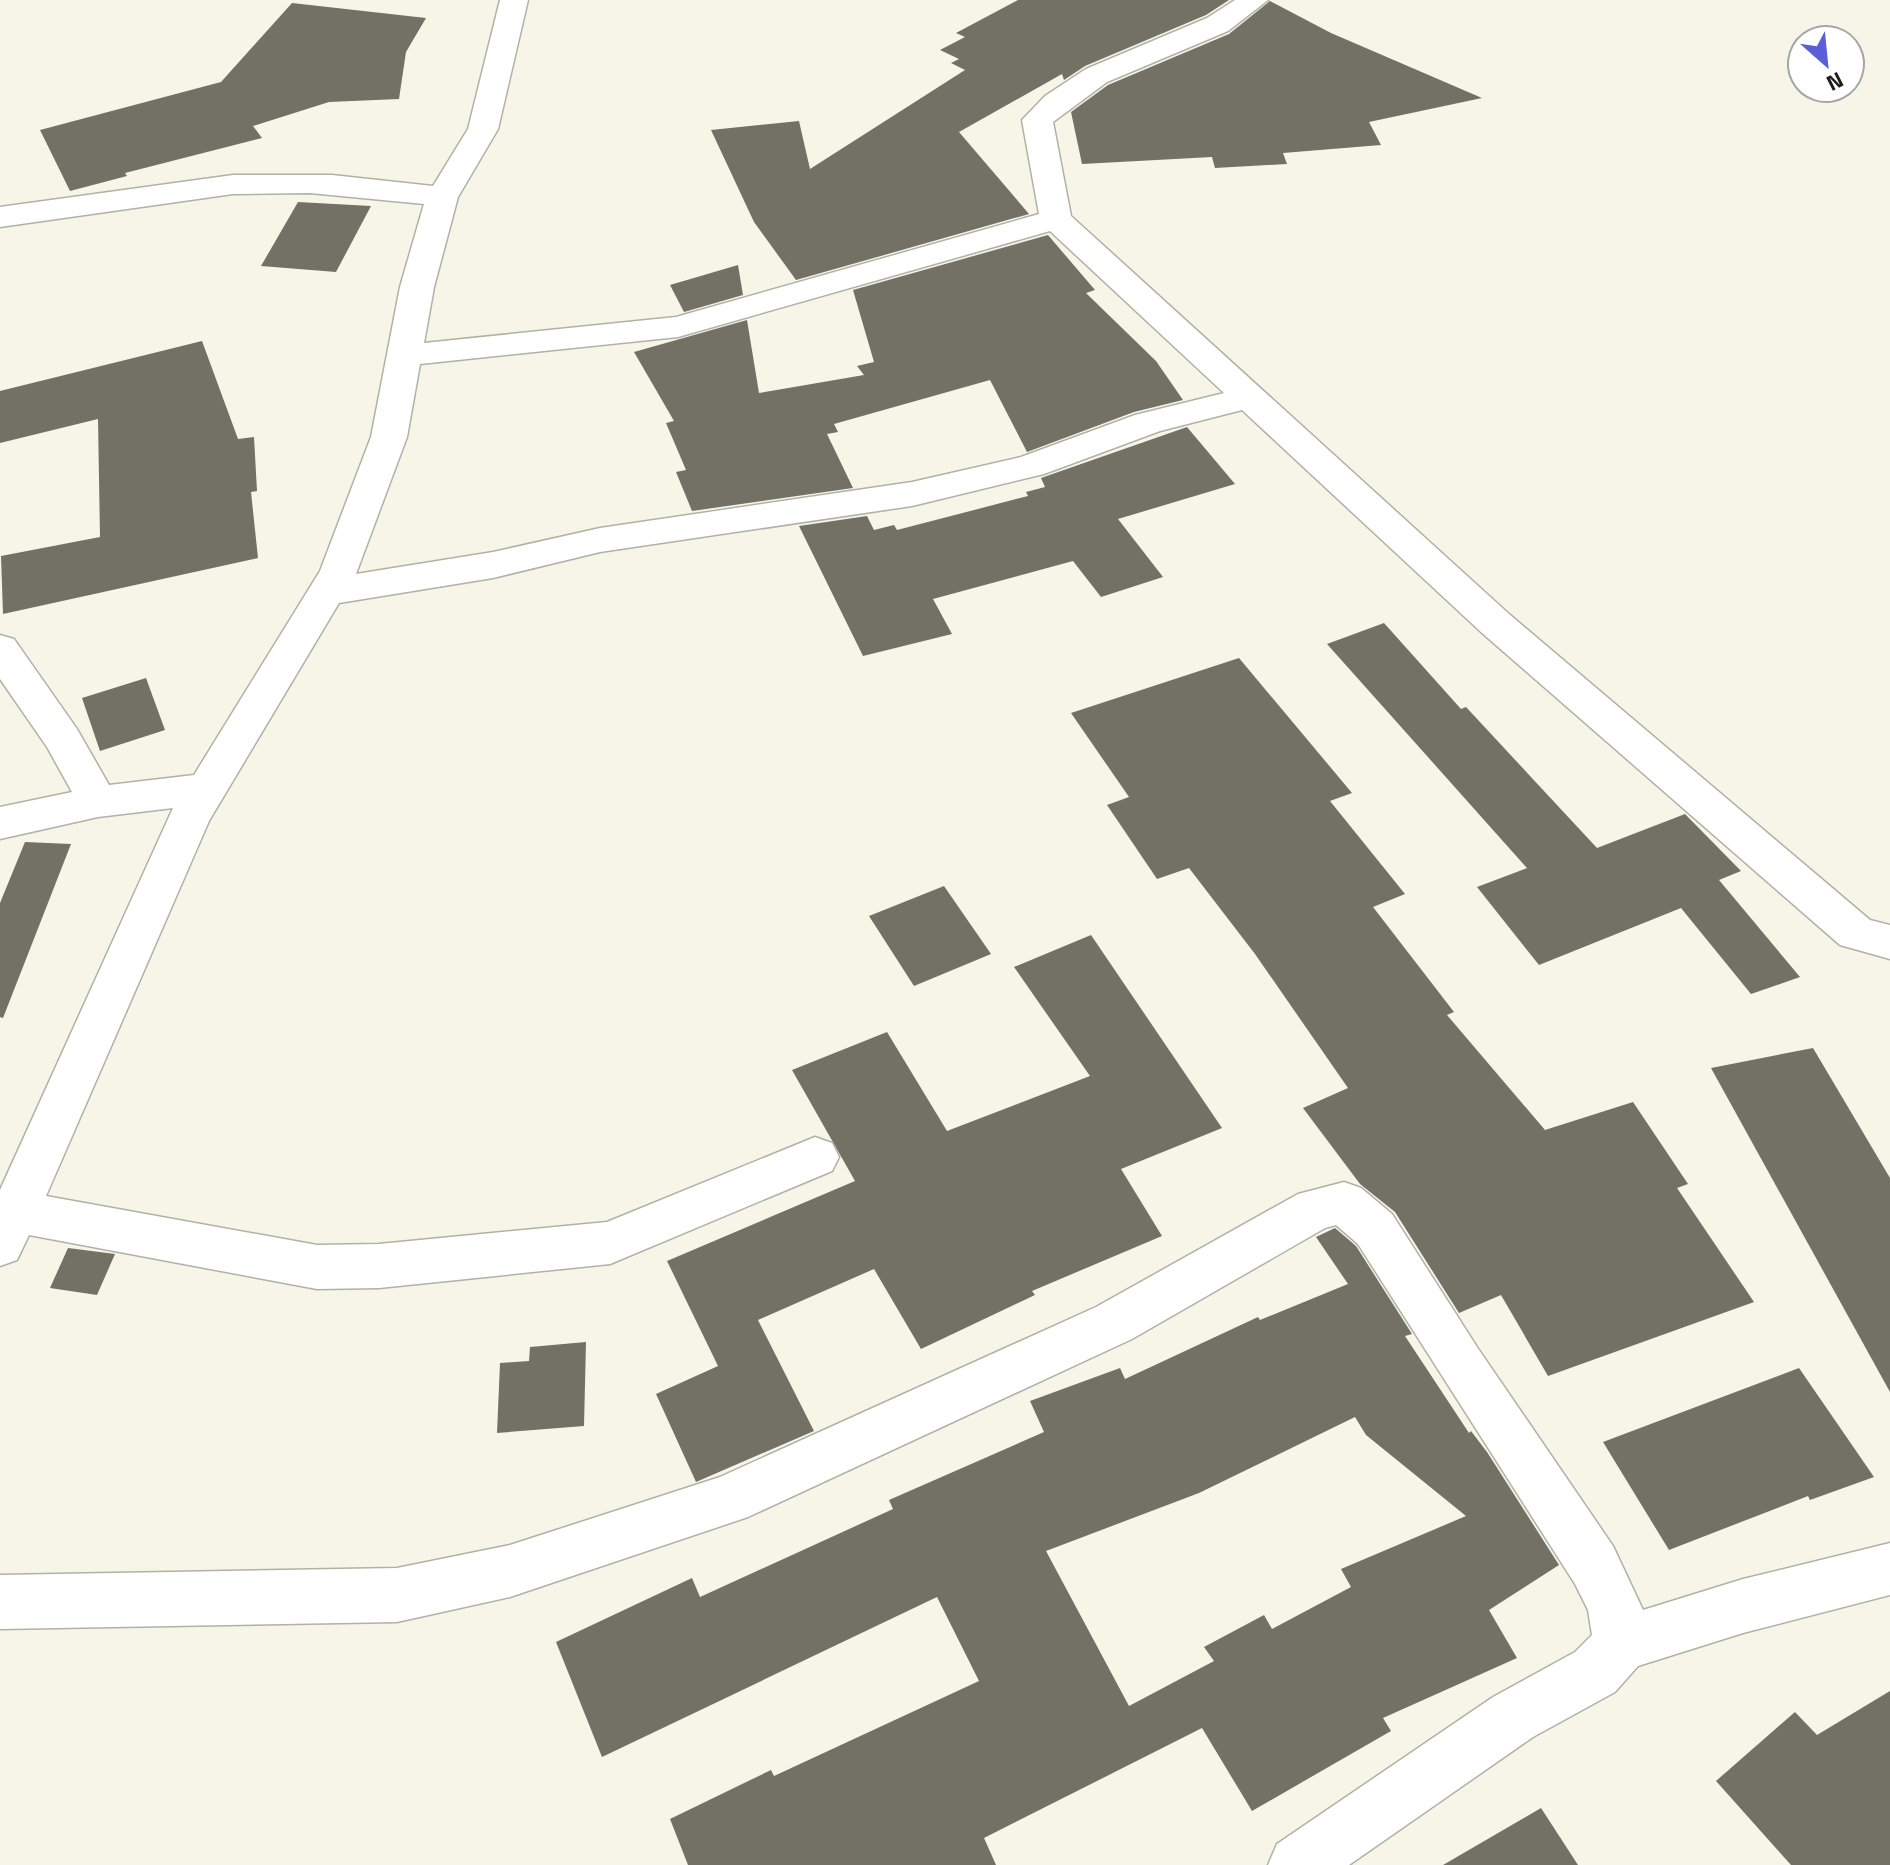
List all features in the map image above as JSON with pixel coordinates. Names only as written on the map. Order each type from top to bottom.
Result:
[{"type":"street","points":[[514,0],[483,129],[442,197],[404,355],[389,437],[339,571],[189,818],[6,1228],[317,1267],[379,1266],[610,1243],[815,1157]]},
{"type":"street","points":[[1056,219],[1037,120],[1046,109],[1081,83],[1216,26],[1254,0]]},
{"type":"street","points":[[0,217],[185,190],[266,183],[361,187],[442,197]]},
{"type":"street","points":[[404,355],[678,327],[1056,219]]},
{"type":"street","points":[[1056,219],[1495,623],[1856,933],[1890,942]]},
{"type":"street","points":[[326,592],[493,565],[600,540],[912,494],[1031,466],[1148,423],[1250,397]]},
{"type":"street","points":[[0,649],[63,739],[98,802]]},
{"type":"street","points":[[0,823],[98,802],[208,789]]},
{"type":"street","points":[[0,1602],[397,1595],[510,1571],[729,1499],[1114,1323],[1315,1209],[1344,1203],[1375,1229],[1459,1363],[1594,1565],[1615,1606],[1621,1644]]},
{"type":"street","points":[[1298,1865],[1513,1717],[1595,1672],[1621,1644],[1772,1598],[1890,1569]]},
{"type":"building","points":[[1018,0],[1229,0],[1206,15],[1085,66],[1064,80],[1062,74],[959,132],[1029,214],[796,280],[754,222],[711,130],[799,121],[810,169],[965,70],[951,63],[959,59],[940,50],[965,37],[956,33]]},
{"type":"building","points":[[1270,1],[1331,33],[1482,98],[1369,122],[1381,145],[1283,153],[1287,164],[1215,168],[1212,157],[1082,164],[1071,112],[1108,85],[1229,34]]},
{"type":"building","points":[[292,3],[426,18],[406,52],[399,99],[329,102],[253,126],[262,138],[125,173],[127,176],[70,191],[40,130],[221,82]]},
{"type":"building","points":[[298,202],[371,206],[336,272],[261,266]]},
{"type":"building","points":[[1048,235],[1095,290],[1086,293],[1156,361],[1183,400],[1134,412],[1027,452],[990,380],[834,424],[838,432],[827,434],[853,488],[692,511],[676,472],[686,470],[666,423],[674,421],[634,352],[747,320],[759,393],[864,375],[857,366],[874,362],[853,290]]},
{"type":"building","points":[[738,265],[743,295],[684,312],[670,285]]},
{"type":"building","points":[[202,341],[238,439],[254,437],[257,491],[251,492],[258,558],[3,614],[1,556],[100,537],[98,419],[0,443],[0,391]]},
{"type":"building","points":[[1187,427],[1235,484],[1118,519],[1163,577],[1101,597],[1073,561],[933,599],[952,634],[863,656],[799,526],[867,516],[874,530],[894,525],[897,530],[1028,496],[1026,492],[1045,487],[1041,478]]},
{"type":"building","points":[[1384,623],[1461,709],[1466,707],[1597,848],[1685,814],[1741,871],[1719,880],[1800,977],[1751,994],[1681,908],[1539,965],[1477,887],[1527,868],[1327,644]]},
{"type":"building","points":[[1239,658],[1352,793],[1330,801],[1405,894],[1373,907],[1454,1012],[1447,1015],[1545,1130],[1633,1102],[1688,1184],[1677,1188],[1754,1302],[1548,1376],[1501,1295],[1459,1313],[1395,1212],[1360,1184],[1303,1108],[1348,1088],[1255,954],[1189,868],[1157,879],[1107,805],[1129,797],[1071,713]]},
{"type":"building","points":[[146,678],[165,730],[100,751],[82,698]]},
{"type":"building","points":[[25,842],[71,844],[3,1018],[0,1017],[0,903]]},
{"type":"building","points":[[944,886],[991,954],[914,986],[869,916]]},
{"type":"building","points":[[1091,935],[1222,1128],[1121,1169],[1162,1236],[1032,1291],[1035,1295],[921,1349],[874,1269],[758,1320],[814,1431],[696,1482],[656,1394],[718,1366],[667,1261],[855,1181],[792,1070],[887,1032],[947,1131],[1090,1076],[1014,967]]},
{"type":"building","points":[[1813,1048],[1890,1178],[1890,1392],[1711,1068]]},
{"type":"building","points":[[1335,1228],[1356,1246],[1412,1334],[1405,1336],[1469,1433],[1471,1431],[1487,1452],[1559,1565],[1489,1610],[1517,1658],[1383,1718],[1391,1731],[1252,1811],[1202,1728],[984,1838],[996,1865],[688,1865],[670,1819],[771,1770],[774,1776],[979,1681],[937,1597],[602,1757],[556,1642],[692,1578],[700,1597],[893,1509],[889,1500],[1044,1432],[1030,1401],[1120,1368],[1125,1379],[1258,1317],[1260,1320],[1348,1284],[1316,1237]],"holes":[[[1355,1417],[1366,1435],[1466,1516],[1341,1569],[1351,1587],[1272,1629],[1264,1615],[1204,1647],[1214,1661],[1129,1706],[1046,1551],[1199,1493]]]},
{"type":"building","points":[[68,1248],[115,1254],[97,1295],[50,1288]]},
{"type":"building","points":[[586,1342],[584,1426],[497,1433],[500,1363],[529,1361],[530,1347]]},
{"type":"building","points":[[1799,1368],[1874,1477],[1810,1500],[1808,1496],[1669,1550],[1603,1442]]},
{"type":"building","points":[[1890,1691],[1890,1865],[1791,1865],[1716,1781],[1795,1712],[1817,1735]]},
{"type":"building","points":[[1541,1808],[1578,1865],[1443,1865]]}]
